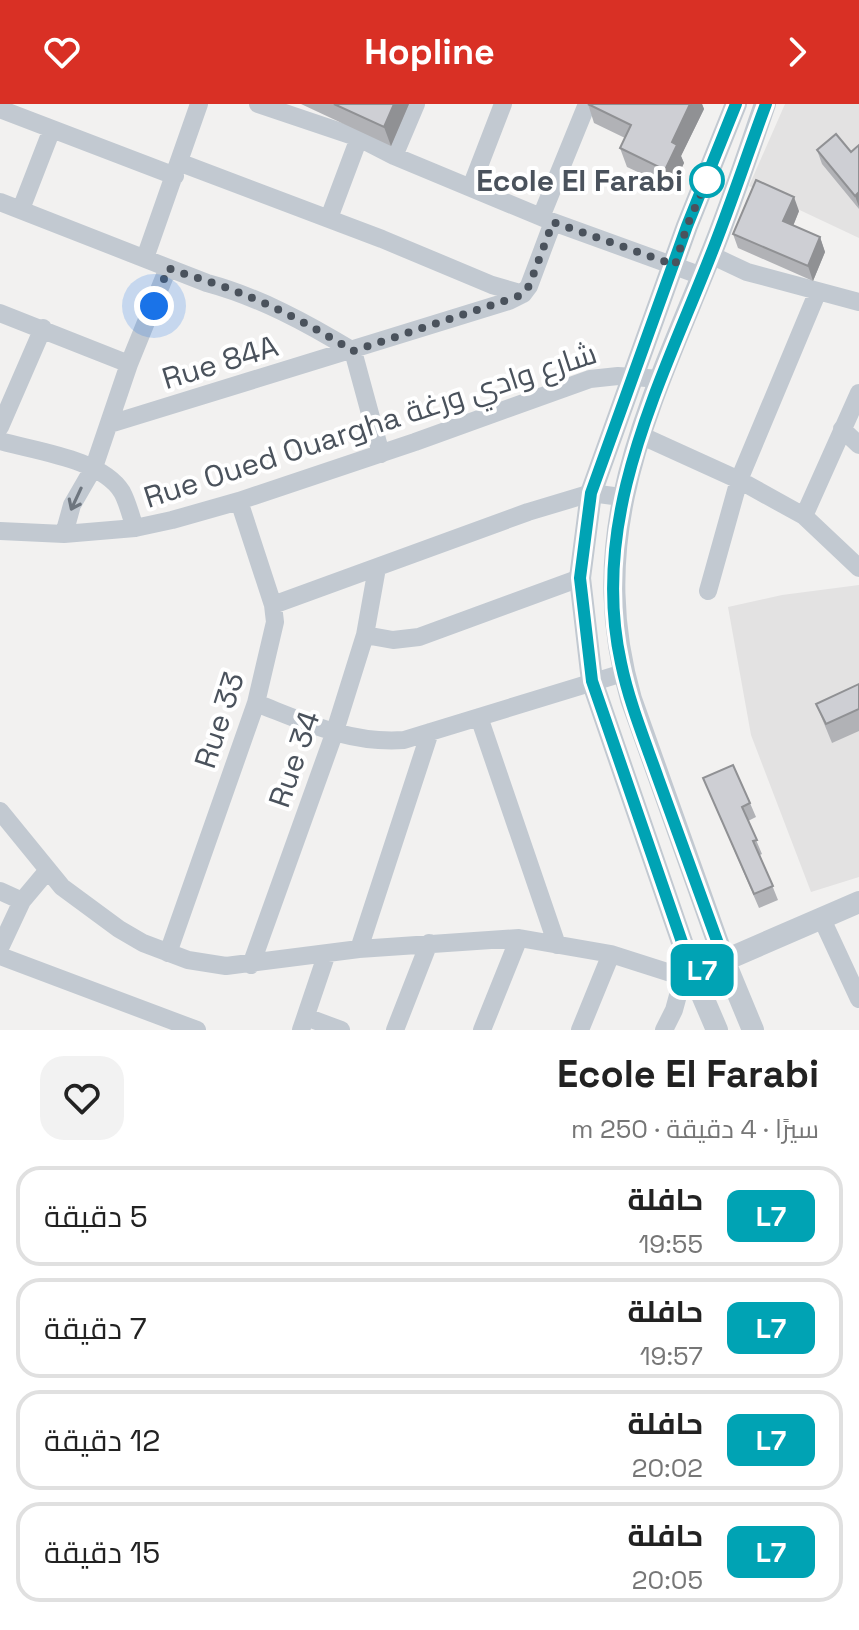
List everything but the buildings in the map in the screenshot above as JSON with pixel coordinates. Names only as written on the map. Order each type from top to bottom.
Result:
[{"type":"street","points":[[145,258],[199,104]]},
{"type":"street","points":[[258,104],[359,138],[394,156],[547,219],[675,265],[747,272],[859,302]]},
{"type":"street","points":[[394,156],[416,104]]},
{"type":"street","points":[[471,187],[503,104]]},
{"type":"street","points":[[0,109],[52,129],[329,218],[492,285],[525,292],[587,104]]},
{"type":"street","points":[[717,1030],[688,976],[592,681],[580,578],[591,493],[687,226],[736,104]]},
{"type":"street","points":[[753,1030],[724,960],[623,673],[613,572],[621,497],[640,435],[707,266],[765,104]]},
{"type":"street","points":[[21,209],[52,129]]},
{"type":"street","points":[[329,218],[359,138]]},
{"type":"street","points":[[0,202],[249,297],[303,322],[353,351],[381,454]]},
{"type":"street","points":[[64,534],[72,505],[94,467],[129,364],[168,268]]},
{"type":"street","points":[[708,591],[739,480],[818,291]]},
{"type":"street","name":"Rue 84A","points":[[110,424],[353,351],[509,301],[525,292]]},
{"type":"street","points":[[0,313],[129,364]]},
{"type":"street","points":[[0,427],[43,328]]},
{"type":"street","name":"Rue Oued Ouargha شارع وادي ورغة","points":[[0,531],[64,534],[135,528],[239,501],[590,379],[632,376],[661,379]]},
{"type":"street","points":[[804,516],[859,393]]},
{"type":"street","points":[[842,429],[859,445]]},
{"type":"street","points":[[640,435],[739,480],[804,516],[859,568]]},
{"type":"street","points":[[0,441],[94,467],[122,493],[135,528]]},
{"type":"street","points":[[273,605],[528,512],[591,493],[621,497]]},
{"type":"street","name":"Rue 33","points":[[168,953],[256,703],[275,622],[273,605],[239,501]]},
{"type":"street","name":"Rue 34","points":[[251,965],[334,734],[365,635],[377,568]]},
{"type":"street","points":[[365,635],[393,640],[419,637],[580,578]]},
{"type":"street","points":[[256,703],[334,734],[383,741],[404,740],[623,673]]},
{"type":"street","points":[[479,717],[557,945]]},
{"type":"street","points":[[359,949],[430,732]]},
{"type":"street","points":[[0,811],[62,887],[119,929],[168,953],[210,965],[251,965],[359,949],[519,938],[611,954],[688,976],[859,902]]},
{"type":"street","points":[[0,948],[22,901],[48,870]]},
{"type":"street","points":[[0,891],[22,901]]},
{"type":"street","points":[[821,917],[859,999]]},
{"type":"street","points":[[482,1030],[519,938]]},
{"type":"street","points":[[395,1030],[429,943]]},
{"type":"street","points":[[327,953],[304,1024],[341,1030]]},
{"type":"street","points":[[580,1030],[611,954]]},
{"type":"street","points":[[0,956],[160,1024],[197,1030]]},
{"type":"street","points":[[664,1030],[688,976]]},
{"type":"shaded area","name":"Ecole El Farabi","points":[[785,104],[859,104],[859,238],[749,186]]},
{"type":"shaded area","points":[[859,585],[859,877],[811,892],[751,735],[728,607],[782,595]]},
{"type":"bus line","name":"L7","points":[[736,104],[687,226],[591,493],[580,578],[592,681],[693,974],[724,960],[631,699],[617,636],[613,572],[621,497],[640,435],[766,104]]},
{"type":"place","name":"Ecole El Farabi","points":[[707,180]]},
{"type":"route","points":[[154,306],[168,268],[238,291],[353,351],[519,296],[529,286],[553,222],[675,265],[687,226],[707,180]]}]
